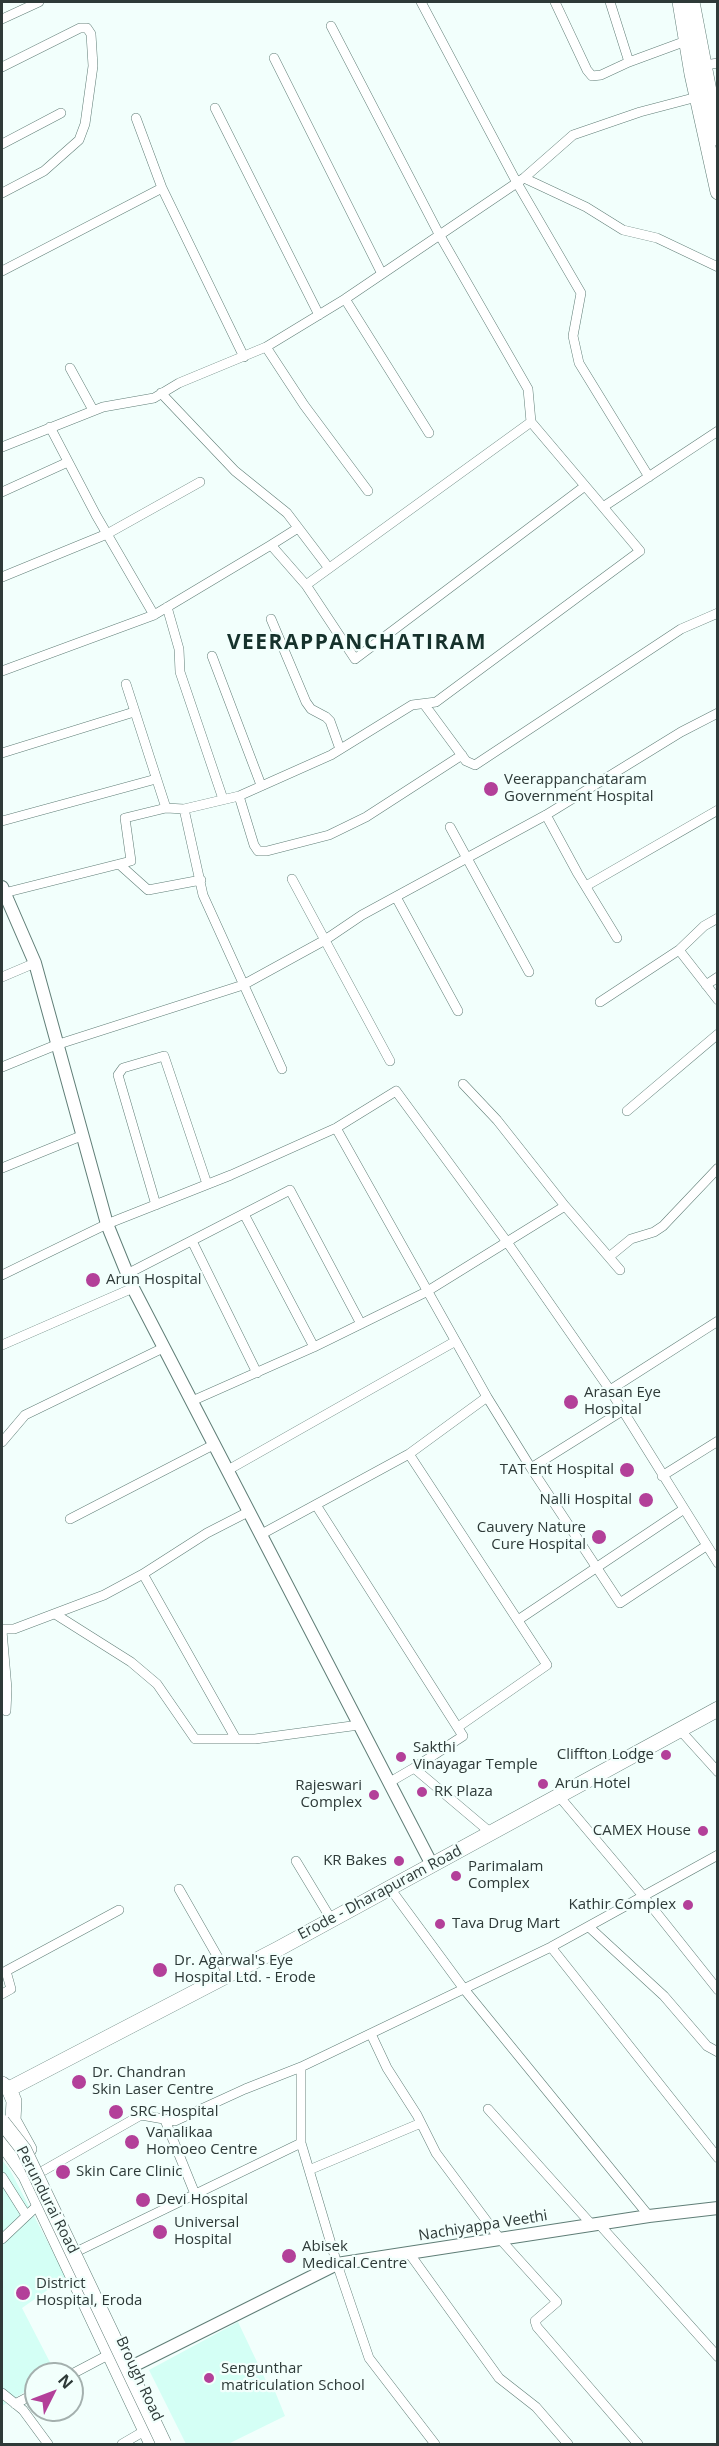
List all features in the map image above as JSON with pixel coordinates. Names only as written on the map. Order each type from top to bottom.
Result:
[{"type":"main road","points":[[680,2],[686,41],[704,66],[697,97],[717,192]]},
{"type":"main road","points":[[692,2],[717,138]]},
{"type":"main road","name":"Erode - Dharapuram Road","points":[[7,2121],[15,2110],[14,2101],[5,2087],[228,1975],[717,1709]]},
{"type":"main road","points":[[2,2132],[7,2121]]},
{"type":"main road","name":"Brough Road","points":[[7,2121],[40,2172],[78,2251],[126,2370],[152,2445]]},
{"type":"main road","name":"Perundurai Road","points":[[7,2121],[24,2150],[164,2445]]},
{"type":"main road","name":"Perundurai Road","points":[[2,2132],[5,2143],[43,2203],[158,2445]]},
{"type":"main road","name":"Brough Road","points":[[5,2143],[26,2176],[110,2354],[126,2370],[169,2445]]},
{"type":"street","points":[[2,19],[39,2]]},
{"type":"street","points":[[421,2],[581,293],[573,336],[579,363],[649,477]]},
{"type":"street","points":[[555,2],[589,73],[596,76],[686,41]]},
{"type":"street","points":[[610,2],[629,62]]},
{"type":"street","points":[[331,26],[439,234],[528,389],[531,422],[640,551],[436,702],[424,704],[419,702],[412,705],[340,749],[239,796],[184,808],[166,808],[125,818],[131,861],[3,894],[35,963],[106,1224],[133,1288],[432,1865]]},
{"type":"street","points":[[2,67],[80,28],[87,28],[91,34],[93,66],[85,124],[80,140],[44,171],[2,193]]},
{"type":"street","points":[[274,58],[382,274]]},
{"type":"street","points":[[2,447],[93,410],[154,399],[179,383],[266,347],[345,299],[520,180],[573,135],[640,112],[697,97]]},
{"type":"street","points":[[215,108],[319,315]]},
{"type":"street","points":[[2,144],[61,113]]},
{"type":"street","points":[[136,118],[162,188],[244,357]]},
{"type":"street","points":[[520,180],[586,207],[623,230],[657,238],[717,267]]},
{"type":"street","points":[[2,271],[162,188]]},
{"type":"street","points":[[345,299],[429,433]]},
{"type":"street","points":[[266,347],[304,405],[368,491]]},
{"type":"street","points":[[70,368],[93,410]]},
{"type":"street","points":[[161,393],[235,471],[287,513],[328,567]]},
{"type":"street","points":[[306,585],[531,422]]},
{"type":"street","points":[[50,427],[107,534],[154,615]]},
{"type":"street","points":[[603,507],[717,431]]},
{"type":"street","points":[[2,492],[68,462]]},
{"type":"street","points":[[2,577],[107,534],[200,482]]},
{"type":"street","points":[[271,545],[306,585],[355,659],[585,486]]},
{"type":"street","points":[[2,671],[154,615],[298,528]]},
{"type":"street","points":[[167,607],[179,649],[180,672],[223,799]]},
{"type":"street","points":[[424,704],[469,763],[478,763],[681,629],[717,613]]},
{"type":"street","points":[[271,619],[306,702],[311,709],[330,721],[340,749]]},
{"type":"street","points":[[212,656],[261,785]]},
{"type":"street","points":[[126,684],[166,808]]},
{"type":"street","points":[[2,753],[134,711]]},
{"type":"street","points":[[2,1067],[56,1045],[243,985],[325,940],[362,915],[546,815],[681,732],[717,713]]},
{"type":"street","points":[[239,796],[254,845],[258,851],[267,851],[329,835],[366,817],[462,755]]},
{"type":"street","points":[[2,821],[156,779]]},
{"type":"street","points":[[184,808],[203,895],[282,1069]]},
{"type":"street","points":[[586,886],[717,810]]},
{"type":"street","points":[[546,815],[617,938]]},
{"type":"street","points":[[450,827],[529,972]]},
{"type":"street","points":[[119,864],[148,890],[201,880]]},
{"type":"street","points":[[292,879],[390,1061]]},
{"type":"street","points":[[396,897],[458,1011]]},
{"type":"street","points":[[600,1002],[679,950],[704,926],[717,918]]},
{"type":"street","points":[[679,950],[717,1000]]},
{"type":"street","points":[[2,977],[35,963]]},
{"type":"street","points":[[706,985],[717,977]]},
{"type":"street","points":[[627,1111],[717,1034]]},
{"type":"street","points":[[156,1204],[118,1075],[123,1068],[164,1056],[207,1184]]},
{"type":"street","points":[[463,1084],[497,1120],[565,1206],[620,1270]]},
{"type":"street","points":[[2,1275],[106,1224],[207,1184],[336,1128],[396,1091],[507,1242],[610,1390],[717,1563]]},
{"type":"street","points":[[336,1128],[454,1342],[531,1468],[620,1603],[706,1546]]},
{"type":"street","points":[[2,1168],[81,1136]]},
{"type":"street","points":[[609,1257],[631,1239],[654,1232],[663,1226],[717,1168]]},
{"type":"street","points":[[127,1274],[290,1190],[361,1324]]},
{"type":"street","points":[[192,1401],[314,1347],[426,1292],[565,1206]]},
{"type":"street","points":[[244,1214],[314,1347]]},
{"type":"street","points":[[192,1241],[257,1373]]},
{"type":"street","points":[[2,1345],[133,1288]]},
{"type":"street","points":[[610,1390],[717,1321]]},
{"type":"street","points":[[228,1470],[454,1342]]},
{"type":"street","points":[[2,1442],[25,1415],[163,1348]]},
{"type":"street","points":[[260,1535],[409,1454],[487,1397]]},
{"type":"street","points":[[531,1468],[622,1411]]},
{"type":"street","points":[[662,1476],[717,1441]]},
{"type":"street","points":[[70,1519],[215,1444]]},
{"type":"street","points":[[409,1454],[547,1665],[458,1727]]},
{"type":"street","points":[[316,1505],[463,1736],[390,1782]]},
{"type":"street","points":[[518,1620],[684,1509]]},
{"type":"street","points":[[6,1711],[7,1689],[2,1630],[14,1629],[104,1595],[143,1574],[207,1533],[248,1512]]},
{"type":"street","points":[[143,1574],[236,1739]]},
{"type":"street","points":[[55,1614],[131,1662],[157,1684],[195,1739],[255,1739],[359,1725]]},
{"type":"street","points":[[680,1730],[717,1772]]},
{"type":"street","points":[[414,1768],[491,1833]]},
{"type":"street","points":[[558,1795],[644,1897],[717,1990]]},
{"type":"street","points":[[40,2172],[141,2115],[174,2121],[301,2067],[550,1947],[644,1897],[717,1854]]},
{"type":"street","points":[[296,1861],[331,1919]]},
{"type":"street","points":[[389,1887],[464,1989],[649,2216]]},
{"type":"street","points":[[179,1889],[228,1975]]},
{"type":"street","points":[[2,1994],[11,1989],[6,1971],[118,1910]]},
{"type":"street","points":[[589,1927],[664,1996],[707,2046],[717,2052]]},
{"type":"street","points":[[550,1947],[717,2158]]},
{"type":"street","points":[[371,2034],[387,2068],[421,2123],[436,2153],[500,2239],[557,2302],[535,2321],[537,2327],[638,2445]]},
{"type":"street","points":[[301,2067],[301,2143],[337,2264],[369,2358],[435,2445]]},
{"type":"street","points":[[488,2109],[717,2357]]},
{"type":"street","points":[[165,2120],[195,2194]]},
{"type":"street","points":[[309,2170],[421,2123]]},
{"type":"street","points":[[78,2251],[301,2143]]},
{"type":"street","points":[[2,2176],[26,2216]]},
{"type":"street","points":[[2,2238],[39,2204]]},
{"type":"street","name":"Nachiyappa Veethi","points":[[126,2370],[337,2264],[649,2216],[717,2208]]},
{"type":"street","points":[[409,2253],[499,2378],[536,2407],[568,2445]]},
{"type":"street","points":[[84,2368],[110,2354]]},
{"type":"street","points":[[2,2393],[23,2410],[48,2445]]},
{"type":"street","points":[[15,2404],[24,2399]]},
{"type":"street","points":[[122,2445],[146,2430]]},
{"type":"shaded area","name":"District Hospital, Eroda","points":[[2,2160],[10,2170],[66,2277],[22,2308],[50,2362],[24,2362],[24,2392],[2,2406]]},
{"type":"shaded area","name":"Sengunthar matriculation School","points":[[238,2322],[268,2385],[272,2384],[285,2416],[228,2444],[186,2444],[149,2370]]},
{"type":"place","name":"Veerappanchataram Government Hospital","points":[[491,789]]},
{"type":"place","name":"Arun Hospital","points":[[93,1280]]},
{"type":"place","name":"Arasan Eye Hospital","points":[[571,1402]]},
{"type":"place","name":"TAT Ent Hospital","points":[[627,1470]]},
{"type":"place","name":"Nalli Hospital","points":[[646,1500]]},
{"type":"place","name":"Cauvery Nature Cure Hospital","points":[[599,1537]]},
{"type":"place","name":"Cliffton Lodge","points":[[666,1755]]},
{"type":"place","name":"Sakthi Vinayagar Temple","points":[[401,1757]]},
{"type":"place","name":"Arun Hotel","points":[[543,1784]]},
{"type":"place","name":"RK Plaza","points":[[422,1792]]},
{"type":"place","name":"Rajeswari Complex","points":[[374,1795]]},
{"type":"place","name":"CAMEX House","points":[[703,1831]]},
{"type":"place","name":"KR Bakes","points":[[399,1861]]},
{"type":"place","name":"Parimalam Complex","points":[[456,1876]]},
{"type":"place","name":"Kathir Complex","points":[[688,1905]]},
{"type":"place","name":"Tava Drug Mart","points":[[440,1924]]},
{"type":"place","name":"Dr. Agarwal's Eye Hospital Ltd. - Erode","points":[[160,1970]]},
{"type":"place","name":"Dr. Chandran Skin Laser Centre","points":[[79,2082]]},
{"type":"place","name":"SRC Hospital","points":[[116,2112]]},
{"type":"place","name":"Vanalikaa Homoeo Centre","points":[[132,2142]]},
{"type":"place","name":"Skin Care Clinic","points":[[63,2172]]},
{"type":"place","name":"Devi Hospital","points":[[143,2200]]},
{"type":"place","name":"Universal Hospital","points":[[160,2232]]},
{"type":"place","name":"Abisek Medical Centre","points":[[289,2256]]},
{"type":"place","name":"District Hospital, Eroda","points":[[23,2293]]},
{"type":"place","name":"Sengunthar matriculation School","points":[[209,2378]]},
{"type":"district","name":"VEERAPPANCHATIRAM","points":[[357,643]]}]
